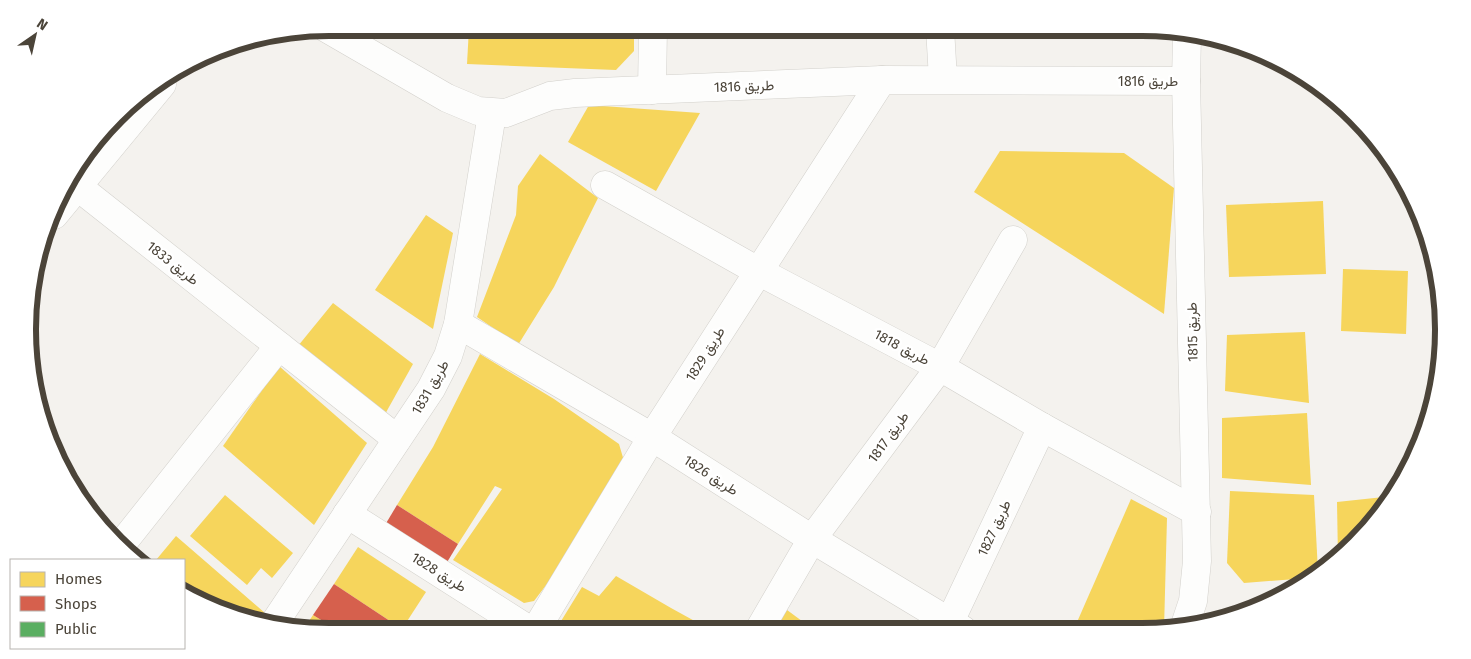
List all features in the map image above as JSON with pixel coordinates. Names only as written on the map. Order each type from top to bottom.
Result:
[{"type":"street","name":"طريق 1816","points":[[356,36],[462,106],[492,114],[506,113],[550,96],[576,93],[882,80],[1186,81]]},
{"type":"street","points":[[652,90],[654,36]]},
{"type":"street","points":[[940,36],[943,79]]},
{"type":"street","name":"طريق 1815","points":[[1187,40],[1186,81],[1197,561],[1193,601],[1187,619]]},
{"type":"street","name":"طريق 1829","points":[[538,623],[652,437],[882,80]]},
{"type":"street","points":[[83,172],[149,99]]},
{"type":"street","name":"طريق 1831","points":[[278,618],[431,388],[448,356],[458,324],[492,114]]},
{"type":"street","name":"طريق 1833","points":[[75,185],[397,439]]},
{"type":"street","name":"طريق 1818","points":[[605,185],[758,271],[940,367],[1042,427],[1196,512]]},
{"type":"street","name":"طريق 1817","points":[[763,623],[812,539],[940,367],[1013,240]]},
{"type":"street","name":"طريق 1826","points":[[458,324],[652,437],[947,623]]},
{"type":"street","points":[[125,540],[279,346]]},
{"type":"street","name":"طريق 1827","points":[[955,623],[1042,427]]},
{"type":"street","name":"طريق 1828","points":[[347,514],[520,623]]},
{"type":"building: Homes","points":[[469,36],[634,36],[634,51],[616,70],[467,64]]},
{"type":"building: Homes","points":[[589,105],[700,113],[656,191],[568,142]]},
{"type":"building: Homes","points":[[1000,151],[1124,153],[1174,188],[1164,314],[974,192]]},
{"type":"building: Homes","points":[[540,154],[598,198],[554,287],[518,345],[477,317],[516,215],[518,186]]},
{"type":"building: Homes","points":[[1323,201],[1326,274],[1229,277],[1226,205]]},
{"type":"building: Homes","points":[[426,215],[453,233],[433,329],[375,290]]},
{"type":"building: Homes","points":[[1343,269],[1408,271],[1406,334],[1341,331]]},
{"type":"building: Homes","points":[[333,303],[413,364],[384,416],[298,346]]},
{"type":"building: Homes","points":[[1305,332],[1309,403],[1225,391],[1227,335]]},
{"type":"building: Homes","points":[[480,354],[554,399],[619,444],[624,461],[553,576],[534,601],[524,603],[453,560],[502,489],[495,486],[458,544],[397,505],[433,447]]},
{"type":"building: Homes","points":[[279,366],[367,443],[314,525],[223,446]]},
{"type":"building: Homes","points":[[1307,413],[1311,485],[1222,478],[1222,418]]},
{"type":"building: Homes","points":[[1230,491],[1314,495],[1318,564],[1294,579],[1244,583],[1227,563]]},
{"type":"building: Homes","points":[[225,495],[293,553],[272,578],[261,568],[247,585],[190,536]]},
{"type":"building: Homes","points":[[1381,497],[1362,523],[1338,547],[1337,502]]},
{"type":"building: Homes","points":[[1131,499],[1167,518],[1164,622],[1077,623]]},
{"type":"building: Homes","points":[[176,536],[265,613],[263,615],[235,607],[200,593],[185,584],[185,559],[157,559]]},
{"type":"building: Homes","points":[[358,547],[426,592],[406,623],[393,623],[334,584]]},
{"type":"building: Homes","points":[[616,576],[698,623],[560,623],[582,587],[599,596]]},
{"type":"building: Homes","points":[[779,604],[805,623],[768,623]]},
{"type":"building: Homes","points":[[313,615],[326,623],[310,622],[308,622]]},
{"type":"building: Shops","points":[[397,505],[458,544],[446,564],[385,525]]},
{"type":"building: Shops","points":[[334,584],[393,623],[326,623],[313,615]]}]
